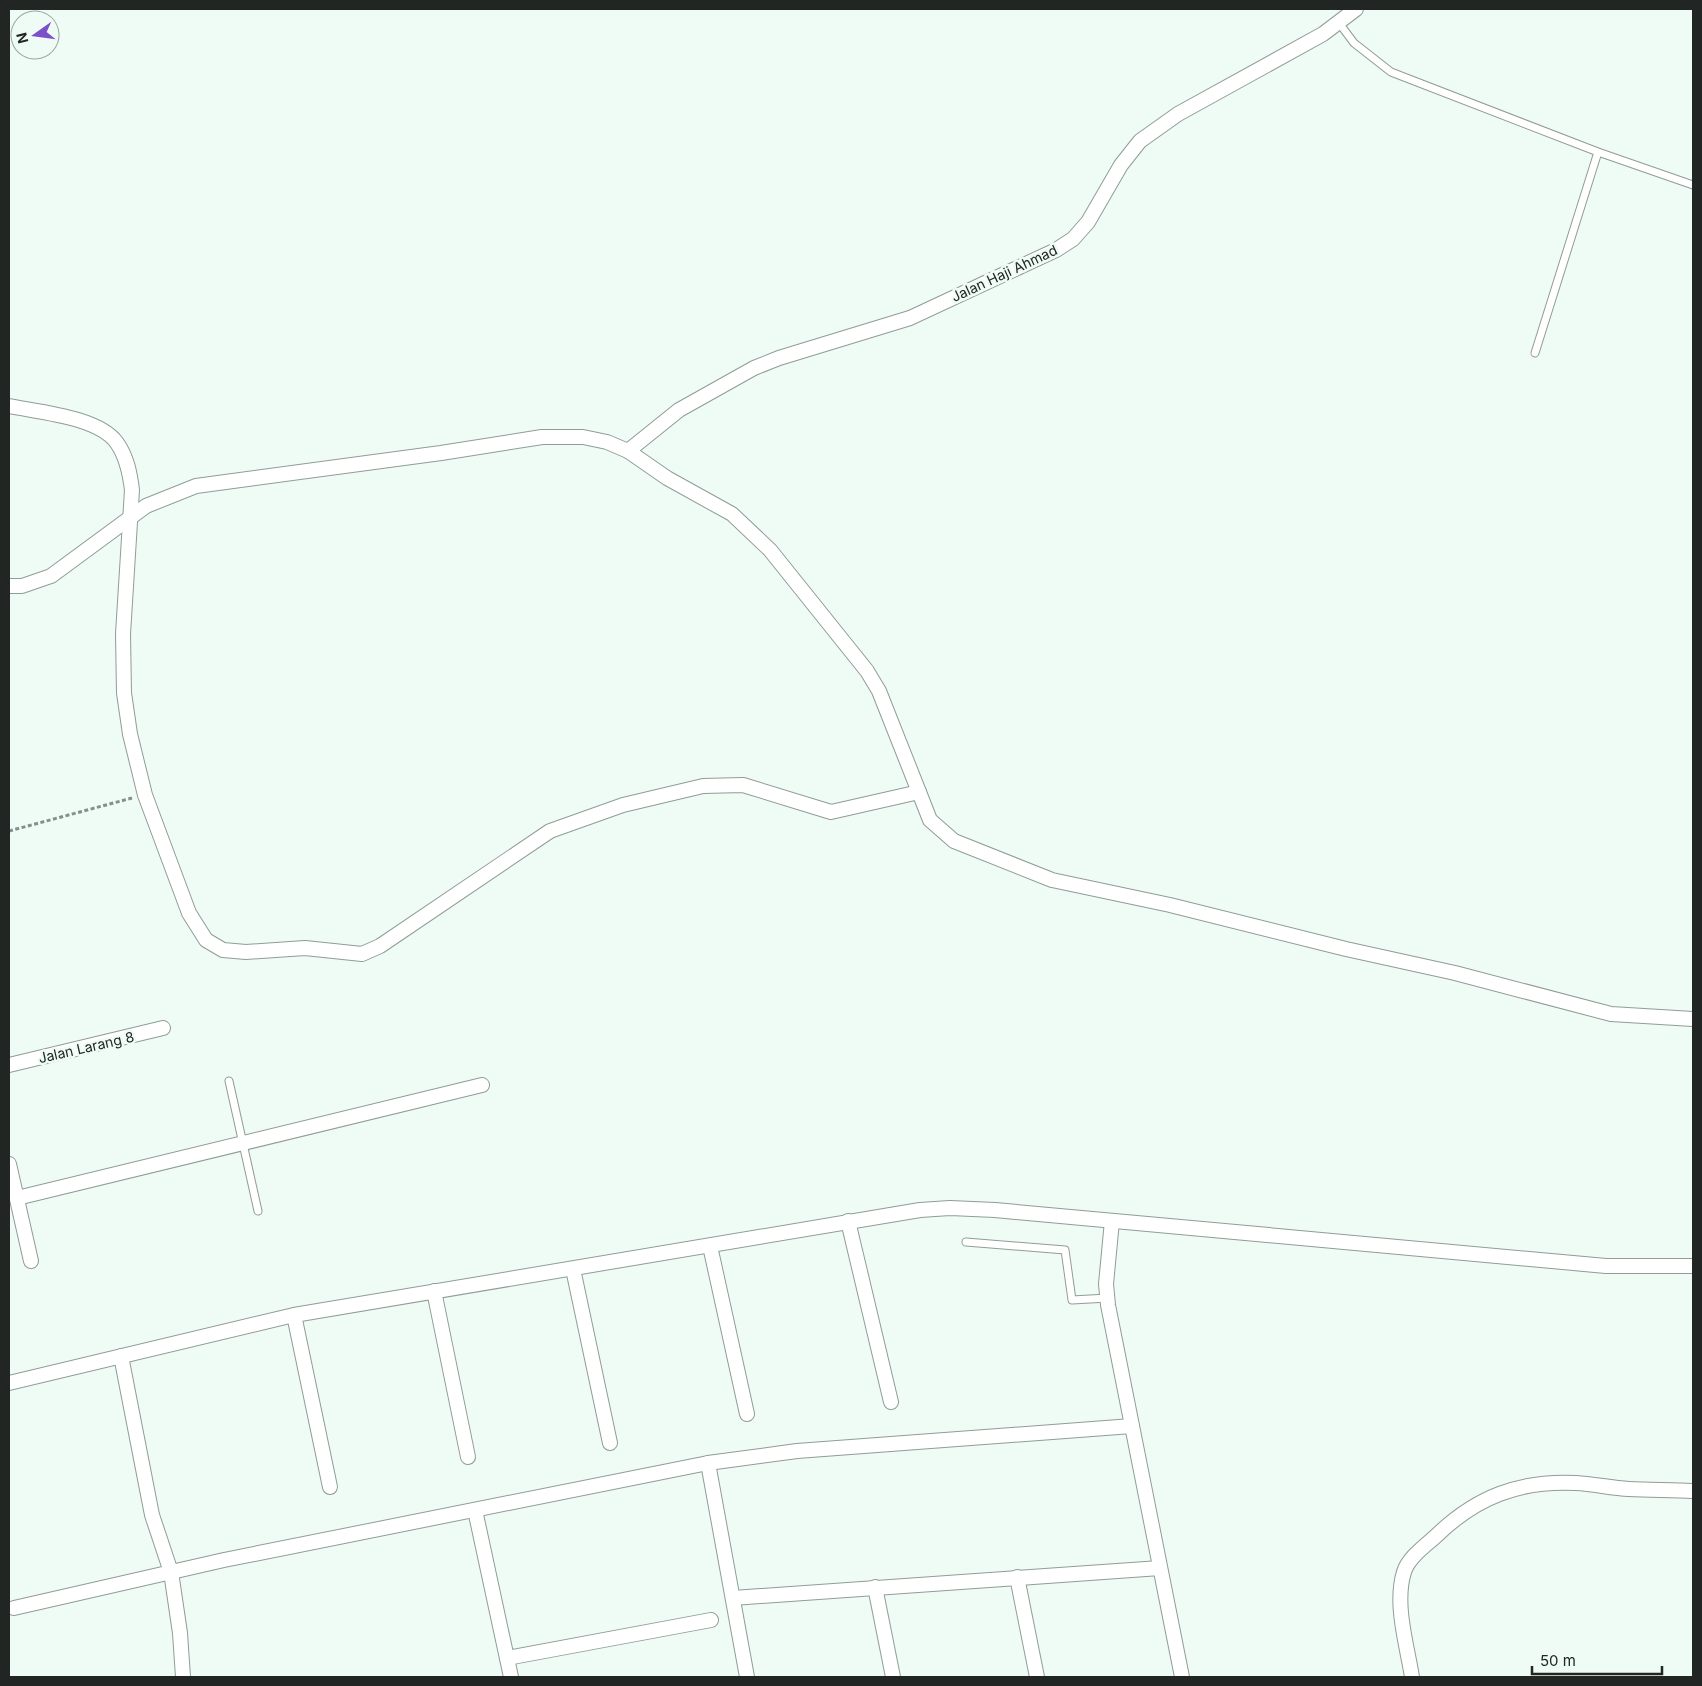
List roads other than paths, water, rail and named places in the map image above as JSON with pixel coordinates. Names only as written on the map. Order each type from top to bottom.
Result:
[{"type":"street","name":"Jalan Haji Ahmad","points":[[628,451],[679,410],[754,368],[779,358],[910,318],[1056,250],[1073,238],[1088,222],[1121,165],[1140,141],[1178,114],[1307,43],[1339,23],[1356,9]]},
{"type":"street","points":[[9,406],[82,421],[101,430],[117,442],[129,470],[132,490],[123,634],[124,693],[130,734],[145,795],[189,913],[206,940],[223,950],[246,952],[304,948],[362,954],[380,946],[550,831],[623,805],[703,786],[743,785],[831,812],[920,792]]},
{"type":"street","points":[[9,586],[22,586],[40,582],[57,573],[131,516],[160,499],[196,486],[442,453],[542,437],[583,437],[607,442],[628,451],[667,478],[732,514],[770,550],[867,671],[879,691],[930,820],[954,841],[1052,880],[1170,905],[1346,950],[1455,973],[1611,1014],[1693,1019]]},
{"type":"street","name":"Jalan Larang 8","points":[[9,1065],[163,1028]]},
{"type":"street","points":[[16,1198],[482,1085]]},
{"type":"street","points":[[9,1164],[31,1261]]},
{"type":"street","points":[[9,1383],[294,1315],[710,1246],[848,1221],[950,1208],[1606,1266],[1693,1266]]},
{"type":"street","points":[[848,1221],[891,1402]]},
{"type":"street","points":[[1112,1221],[1106,1284],[1108,1298],[1182,1677]]},
{"type":"street","points":[[710,1246],[747,1414]]},
{"type":"street","points":[[573,1269],[610,1443]]},
{"type":"street","points":[[434,1291],[468,1457]]},
{"type":"street","points":[[294,1315],[330,1487]]},
{"type":"street","points":[[121,1356],[152,1515],[171,1572],[180,1633],[183,1677]]},
{"type":"street","points":[[14,1608],[171,1572],[708,1463],[797,1451],[1132,1426]]},
{"type":"street","points":[[708,1463],[747,1677]]},
{"type":"street","points":[[1412,1677],[1400,1592],[1404,1571],[1416,1555],[1467,1509],[1496,1494],[1521,1487],[1550,1484],[1576,1483],[1627,1489],[1693,1491]]},
{"type":"street","points":[[475,1510],[511,1677]]},
{"type":"street","points":[[733,1598],[1160,1568]]},
{"type":"street","points":[[1017,1577],[1037,1677]]},
{"type":"street","points":[[875,1588],[893,1677]]},
{"type":"street","points":[[507,1658],[711,1620]]},
{"type":"lane","points":[[1339,23],[1354,43],[1391,72],[1598,152],[1693,185]]},
{"type":"lane","points":[[1535,353],[1598,152]]},
{"type":"lane","points":[[229,1080],[258,1211]]},
{"type":"lane","points":[[966,1242],[1065,1250],[1072,1300],[1108,1298]]}]
